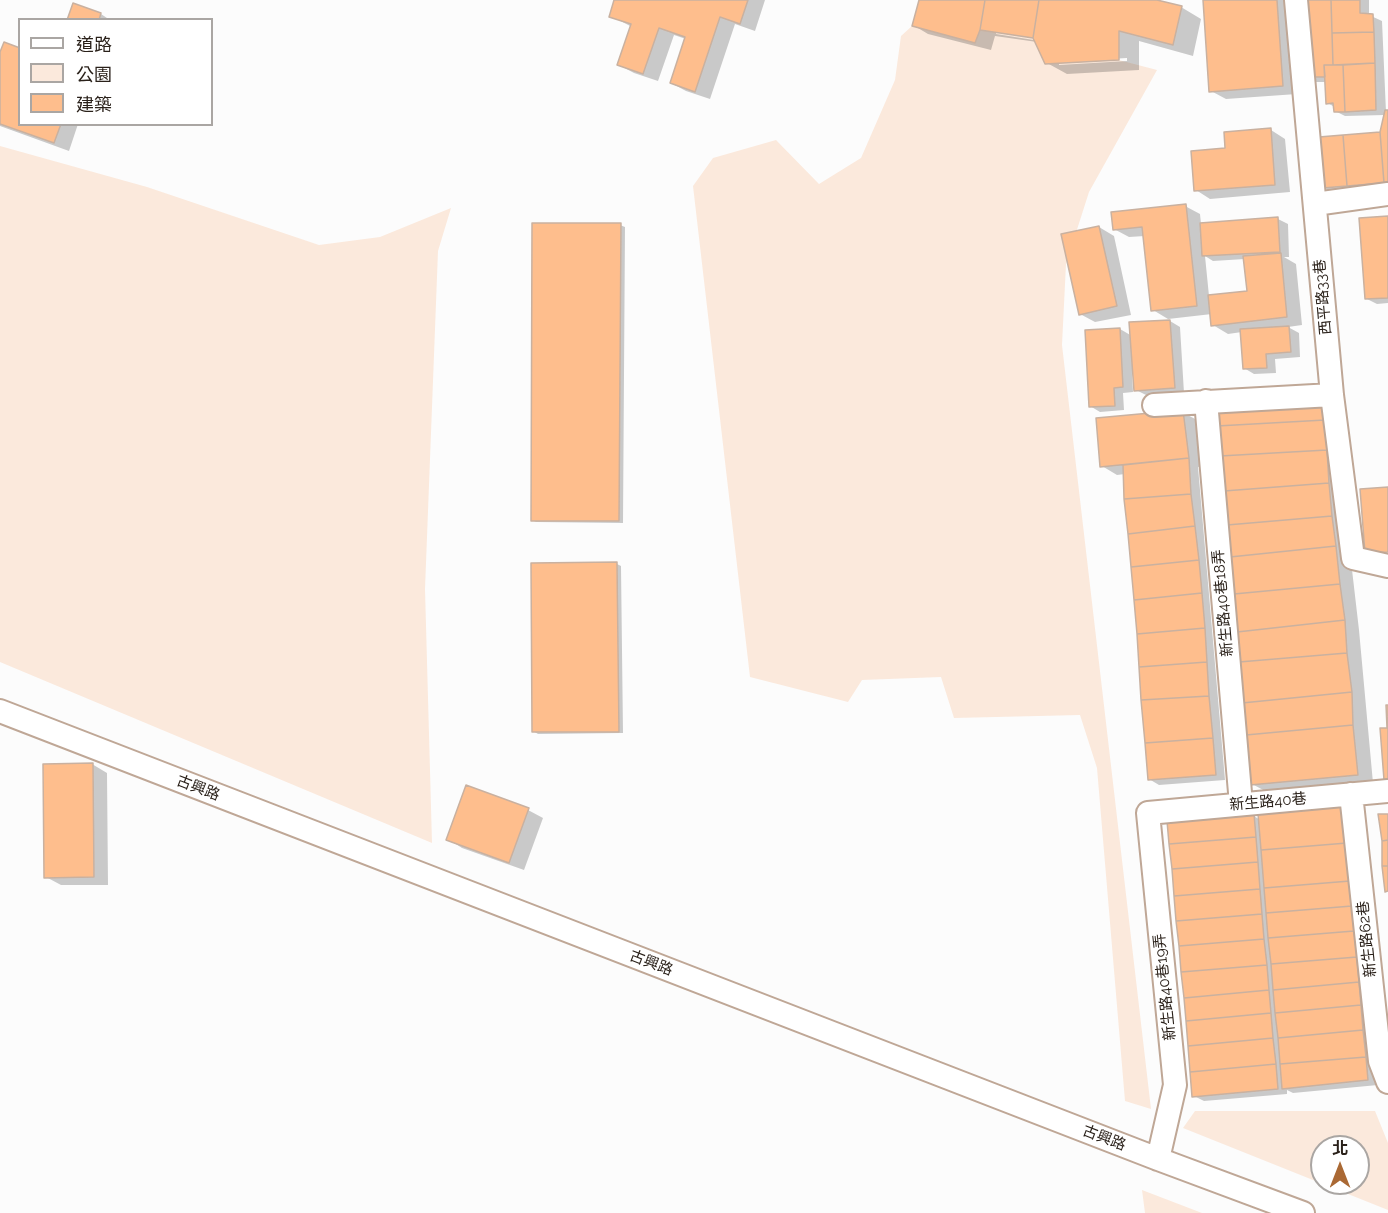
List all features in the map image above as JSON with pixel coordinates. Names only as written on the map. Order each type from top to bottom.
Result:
[{"type":"street","name":"西平路33巷","points":[[1296,0],[1332,395],[1353,558],[1388,566]]},
{"type":"street","points":[[1315,204],[1388,194]]},
{"type":"street","points":[[1154,405],[1332,395]]},
{"type":"street","name":"新生路40巷18弄","points":[[1206,401],[1241,804]]},
{"type":"street","name":"古興路","points":[[0,711],[1302,1213]]},
{"type":"street","name":"新生路40巷","points":[[1148,813],[1388,790]]},
{"type":"street","name":"新生路62巷","points":[[1351,794],[1380,1061],[1388,1082]]},
{"type":"street","name":"新生路40巷19弄","points":[[1148,813],[1175,1085],[1158,1159]]},
{"type":"green space","points":[[912,26],[975,43],[980,30],[1033,38],[1046,64],[1119,60],[1157,70],[1089,192],[1066,264],[1062,345],[1151,1109],[1125,1101],[1097,768],[1080,715],[954,718],[941,677],[862,680],[848,702],[750,677],[693,186],[713,158],[776,140],[819,184],[861,158],[895,80],[901,36]]},
{"type":"green space","points":[[0,146],[147,187],[319,245],[380,237],[451,208],[438,251],[425,589],[432,843],[0,662]]},
{"type":"green space","points":[[1195,1111],[1375,1111],[1388,1143],[1388,1210],[1350,1195],[1370,1195],[1370,1135],[1310,1135],[1310,1179],[1183,1128]]},
{"type":"green space","points":[[1142,1190],[1202,1213],[1145,1213]]},
{"type":"building","points":[[614,0],[748,0],[740,24],[720,17],[695,92],[670,83],[685,37],[659,28],[643,74],[617,65],[631,24],[609,17]]},
{"type":"building","points":[[919,0],[985,0],[980,30],[975,43],[912,26]]},
{"type":"building","points":[[985,0],[1039,0],[1033,38],[980,30]]},
{"type":"building","points":[[1039,0],[1157,0],[1182,6],[1173,45],[1119,31],[1119,60],[1045,64],[1033,38]]},
{"type":"building","points":[[1203,0],[1277,0],[1283,86],[1209,92]]},
{"type":"building","points":[[1301,0],[1331,0],[1333,65],[1324,65],[1325,77],[1304,77]]},
{"type":"building","points":[[1331,0],[1360,0],[1360,13],[1373,14],[1374,32],[1332,33]]},
{"type":"building","points":[[73,3],[101,13],[100,18],[68,18]]},
{"type":"building","points":[[1374,32],[1375,63],[1333,65],[1332,33]]},
{"type":"building","points":[[4,42],[18,47],[18,126],[60,126],[54,143],[0,124],[0,52]]},
{"type":"building","points":[[1375,63],[1376,110],[1345,112],[1343,65]]},
{"type":"building","points":[[1324,65],[1343,65],[1345,112],[1334,112],[1333,103],[1326,104]]},
{"type":"building","points":[[1385,110],[1388,110],[1388,183],[1384,183],[1380,132]]},
{"type":"building","points":[[1271,128],[1275,185],[1194,191],[1191,151],[1225,148],[1224,132]]},
{"type":"building","points":[[1380,132],[1384,183],[1347,186],[1343,135]]},
{"type":"building","points":[[1343,135],[1347,186],[1323,188],[1319,137]]},
{"type":"building","points":[[1186,204],[1197,306],[1151,311],[1142,227],[1113,230],[1111,212]]},
{"type":"building","points":[[1388,216],[1388,298],[1365,299],[1359,218]]},
{"type":"building","points":[[1278,217],[1280,252],[1202,256],[1200,223]]},
{"type":"building","points":[[532,223],[621,223],[619,521],[531,521]]},
{"type":"building","points":[[1099,226],[1117,306],[1079,315],[1061,234]]},
{"type":"building","points":[[1281,253],[1287,317],[1211,326],[1208,295],[1247,291],[1243,256]]},
{"type":"building","points":[[1170,320],[1175,388],[1134,391],[1129,322]]},
{"type":"building","points":[[1289,326],[1291,352],[1266,354],[1267,368],[1243,369],[1240,329]]},
{"type":"building","points":[[1120,328],[1123,387],[1114,388],[1115,406],[1089,407],[1085,330]]},
{"type":"building","points":[[1324,402],[1325,420],[1217,426],[1216,407]]},
{"type":"building","points":[[1183,410],[1189,458],[1100,467],[1096,418]]},
{"type":"building","points":[[1325,420],[1327,450],[1220,456],[1217,426]]},
{"type":"building","points":[[1327,450],[1329,483],[1224,491],[1220,456]]},
{"type":"building","points":[[1189,458],[1191,494],[1124,499],[1123,465]]},
{"type":"building","points":[[1329,483],[1332,516],[1227,525],[1224,491]]},
{"type":"building","points":[[1388,487],[1388,552],[1365,553],[1360,489]]},
{"type":"building","points":[[1191,494],[1195,526],[1128,534],[1124,499]]},
{"type":"building","points":[[1332,516],[1336,546],[1230,557],[1227,525]]},
{"type":"building","points":[[1195,526],[1199,560],[1131,567],[1128,534]]},
{"type":"building","points":[[1336,546],[1340,584],[1234,594],[1230,557]]},
{"type":"building","points":[[1199,560],[1202,593],[1134,600],[1131,567]]},
{"type":"building","points":[[617,562],[619,732],[532,732],[531,563]]},
{"type":"building","points":[[1340,584],[1345,620],[1237,632],[1234,594]]},
{"type":"building","points":[[1202,593],[1205,628],[1137,634],[1134,600]]},
{"type":"building","points":[[1345,620],[1347,653],[1239,662],[1237,632]]},
{"type":"building","points":[[1205,628],[1207,662],[1139,667],[1137,634]]},
{"type":"building","points":[[1347,653],[1352,692],[1242,703],[1239,662]]},
{"type":"building","points":[[1207,662],[1209,696],[1141,700],[1139,667]]},
{"type":"building","points":[[1352,692],[1353,725],[1246,735],[1242,703]]},
{"type":"building","points":[[1209,696],[1213,738],[1145,743],[1141,700]]},
{"type":"building","points":[[1386,705],[1388,705],[1388,779],[1384,780],[1380,728],[1387,728]]},
{"type":"building","points":[[1353,725],[1358,775],[1250,785],[1246,735]]},
{"type":"building","points":[[1213,738],[1216,775],[1148,780],[1145,743]]},
{"type":"building","points":[[93,763],[94,877],[44,878],[43,764]]},
{"type":"building","points":[[466,785],[529,808],[509,863],[446,840]]},
{"type":"building","points":[[1344,806],[1347,843],[1261,850],[1258,814]]},
{"type":"building","points":[[1254,814],[1256,837],[1169,844],[1167,821]]},
{"type":"building","points":[[1378,814],[1388,814],[1388,840],[1382,841]]},
{"type":"building","points":[[1256,837],[1258,862],[1172,869],[1169,844]]},
{"type":"building","points":[[1388,840],[1388,866],[1382,866],[1382,841]]},
{"type":"building","points":[[1347,843],[1350,881],[1264,888],[1261,850]]},
{"type":"building","points":[[1258,862],[1260,889],[1174,896],[1172,869]]},
{"type":"building","points":[[1382,866],[1388,866],[1388,891],[1385,892]]},
{"type":"building","points":[[1350,881],[1352,906],[1266,913],[1264,888]]},
{"type":"building","points":[[1260,889],[1262,914],[1176,921],[1174,896]]},
{"type":"building","points":[[1352,906],[1354,931],[1268,938],[1266,913]]},
{"type":"building","points":[[1262,914],[1264,939],[1179,946],[1176,921]]},
{"type":"building","points":[[1354,931],[1357,957],[1271,964],[1268,938]]},
{"type":"building","points":[[1264,939],[1267,965],[1181,972],[1179,946]]},
{"type":"building","points":[[1357,957],[1359,982],[1273,990],[1271,964]]},
{"type":"building","points":[[1267,965],[1269,990],[1184,998],[1181,972]]},
{"type":"building","points":[[1359,982],[1361,1005],[1275,1013],[1273,990]]},
{"type":"building","points":[[1269,990],[1271,1013],[1186,1021],[1184,998]]},
{"type":"building","points":[[1361,1005],[1363,1030],[1278,1038],[1275,1013]]},
{"type":"building","points":[[1271,1013],[1273,1038],[1188,1046],[1186,1021]]},
{"type":"building","points":[[1363,1030],[1366,1057],[1280,1064],[1278,1038]]},
{"type":"building","points":[[1273,1038],[1276,1064],[1190,1072],[1188,1046]]},
{"type":"building","points":[[1366,1057],[1368,1080],[1282,1089],[1280,1064]]},
{"type":"building","points":[[1276,1064],[1278,1089],[1192,1097],[1190,1072]]}]
